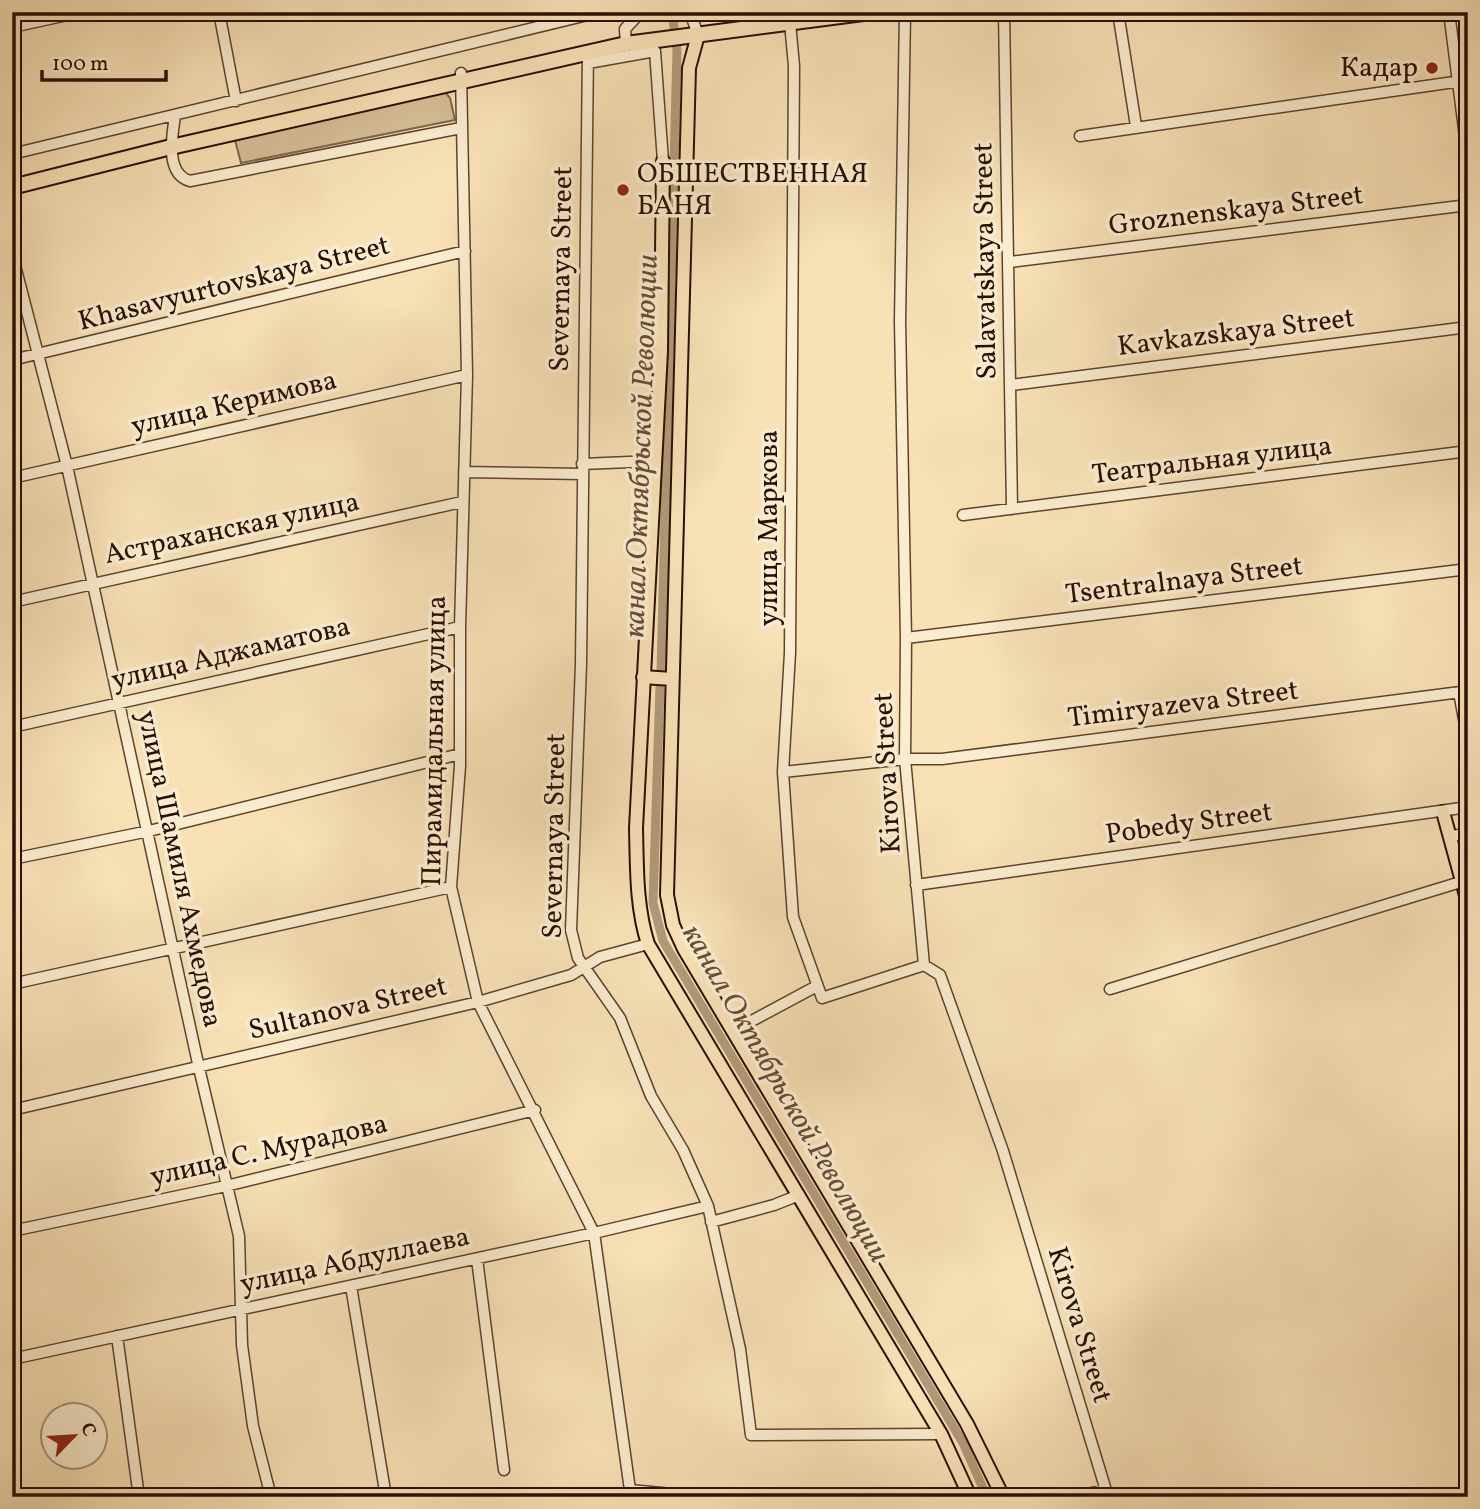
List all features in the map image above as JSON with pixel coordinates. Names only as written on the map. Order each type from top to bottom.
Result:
[{"type":"highway","points":[[12,178],[626,40],[690,33],[817,12]]},
{"type":"highway","points":[[789,17],[871,12]]},
{"type":"highway","points":[[461,77],[588,57],[626,40]]},
{"type":"highway","points":[[12,187],[171,144]]},
{"type":"main road","points":[[690,33],[672,679],[667,895],[669,910],[684,949],[967,1424],[1003,1497]]},
{"type":"main road","points":[[663,161],[661,351],[653,461],[636,828],[637,884],[648,944],[942,1434],[970,1497]]},
{"type":"main road","points":[[643,677],[672,679]]},
{"type":"main road","points":[[1444,812],[1468,903]]},
{"type":"main road","points":[[1462,881],[1468,896]]},
{"type":"street","points":[[12,27],[81,12]]},
{"type":"street","points":[[219,12],[236,101]]},
{"type":"street","points":[[12,154],[600,12]]},
{"type":"street","points":[[626,40],[625,29],[641,12]]},
{"type":"street","points":[[690,12],[690,33]]},
{"type":"street","name":"Kirova Street","points":[[905,12],[900,321],[906,638],[905,758],[924,965],[940,975],[1003,1151],[1106,1493]]},
{"type":"street","name":"Salavatskaya Street","points":[[1004,12],[1012,509]]},
{"type":"street","points":[[1118,12],[1136,126]]},
{"type":"street","points":[[1449,12],[1462,81],[1468,160]]},
{"type":"street","name":"улица Маркова","points":[[789,17],[794,66],[790,653],[783,772],[793,917],[815,987]]},
{"type":"street","points":[[588,57],[655,51],[663,161]]},
{"type":"street","name":"Severnaya Street","points":[[588,57],[579,745],[571,930],[578,958],[620,1018],[652,1096],[683,1150],[708,1206],[740,1349],[751,1435],[942,1434]]},
{"type":"street","name":"Пирамидальная улица","points":[[461,77],[467,375],[460,627],[460,754],[451,887],[478,1002],[535,1110],[594,1233],[631,1493]]},
{"type":"street","points":[[1080,136],[1462,81]]},
{"type":"street","points":[[174,116],[171,144],[176,171],[190,181],[461,128]]},
{"type":"street","name":"Groznenskaya Street","points":[[1010,262],[1468,205]]},
{"type":"street","name":"Khasavyurtovskaya Street","points":[[12,360],[465,251]]},
{"type":"street","name":"улица Шамиля Ахмедова","points":[[12,254],[67,466],[149,831],[172,949],[240,1236],[242,1345],[253,1426],[271,1497]]},
{"type":"street","name":"Kavkazskaya Street","points":[[1011,384],[1468,327]]},
{"type":"street","name":"улица Керимова","points":[[12,478],[467,375]]},
{"type":"street","name":"Театральная улица","points":[[963,514],[1468,451]]},
{"type":"street","points":[[464,471],[582,469],[653,461]]},
{"type":"street","name":"Астраханская улица","points":[[12,602],[463,502]]},
{"type":"street","name":"Tsentralnaya Street","points":[[906,638],[1468,569]]},
{"type":"street","name":"улица Аджаматова","points":[[12,727],[460,627]]},
{"type":"street","points":[[1463,692],[1468,741]]},
{"type":"street","name":"Timiryazeva Street","points":[[783,772],[905,758],[942,759],[1463,692]]},
{"type":"street","points":[[12,859],[149,831],[460,754]]},
{"type":"street","name":"Pobedy Street","points":[[916,885],[1468,807]]},
{"type":"street","points":[[1451,836],[1468,834]]},
{"type":"street","points":[[1110,989],[1462,881]]},
{"type":"street","points":[[12,984],[451,887]]},
{"type":"street","name":"Sultanova Street","points":[[12,1110],[478,1002],[571,975],[583,965],[648,944]]},
{"type":"street","points":[[733,1031],[815,987],[822,998],[924,965]]},
{"type":"street","name":"улица С. Мурадова","points":[[12,1231],[226,1186],[535,1110]]},
{"type":"street","points":[[711,1222],[774,1205],[799,1195]]},
{"type":"street","name":"улица Абдуллаева","points":[[12,1359],[243,1307],[477,1259],[708,1206]]},
{"type":"street","points":[[477,1259],[504,1470]]},
{"type":"street","points":[[351,1286],[386,1497]]},
{"type":"street","points":[[117,1336],[139,1497]]},
{"type":"street","points":[[631,1493],[704,1497]]},
{"type":"street","points":[[1073,1497],[1106,1493]]},
{"type":"shaded area","points":[[445,92],[450,98],[455,120],[241,163],[235,140]]},
{"type":"waterway","name":"канал Октябрьской Революции","points":[[661,671],[677,51],[672,12]]},
{"type":"waterway","name":"канал Октябрьской Революции","points":[[660,686],[653,903],[663,941],[963,1443],[987,1497]]},
{"type":"place","name":"Кадар","points":[[1432,68]]},
{"type":"place","name":"ОБШЕСТВЕННАЯ БАНЯ","points":[[623,190]]}]
